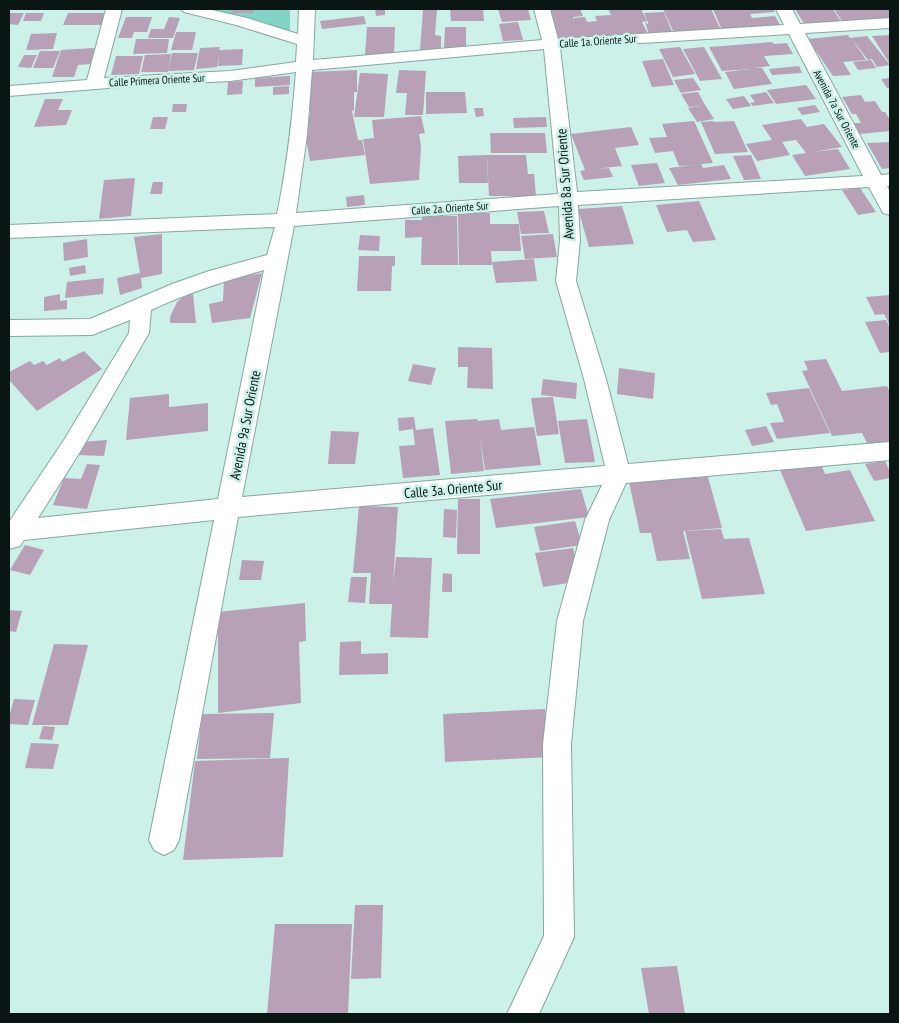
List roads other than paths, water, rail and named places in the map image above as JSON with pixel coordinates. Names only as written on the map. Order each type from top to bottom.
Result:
[{"type":"street","points":[[94,84],[114,9]]},
{"type":"street","points":[[189,9],[241,21],[306,42]]},
{"type":"street","name":"Avenida 9a Sur Oriente","points":[[164,840],[230,508],[276,260],[287,220],[306,66],[307,9]]},
{"type":"street","name":"Avenida 8a Sur Oriente","points":[[542,9],[551,44],[568,198],[570,240],[566,281],[595,378],[619,474]]},
{"type":"street","name":"Avenida 7a Sur Oriente","points":[[784,9],[883,180],[890,208]]},
{"type":"street","name":"Calle 1a. Oriente Sur","points":[[306,66],[551,44],[794,28],[890,24]]},
{"type":"street","name":"Calle Primera Oriente Sur","points":[[9,91],[230,76],[306,66]]},
{"type":"street","name":"Calle 2a. Oriente Sur","points":[[9,231],[287,220],[568,198],[883,180]]},
{"type":"street","points":[[9,328],[92,327],[179,289],[216,276],[276,260]]},
{"type":"street","points":[[13,536],[72,446],[139,333],[141,306]]},
{"type":"street","name":"Calle 3a. Oriente Sur","points":[[13,536],[230,508],[890,451]]},
{"type":"street","points":[[523,1014],[559,937],[557,744],[570,621],[597,520],[619,474]]}]
